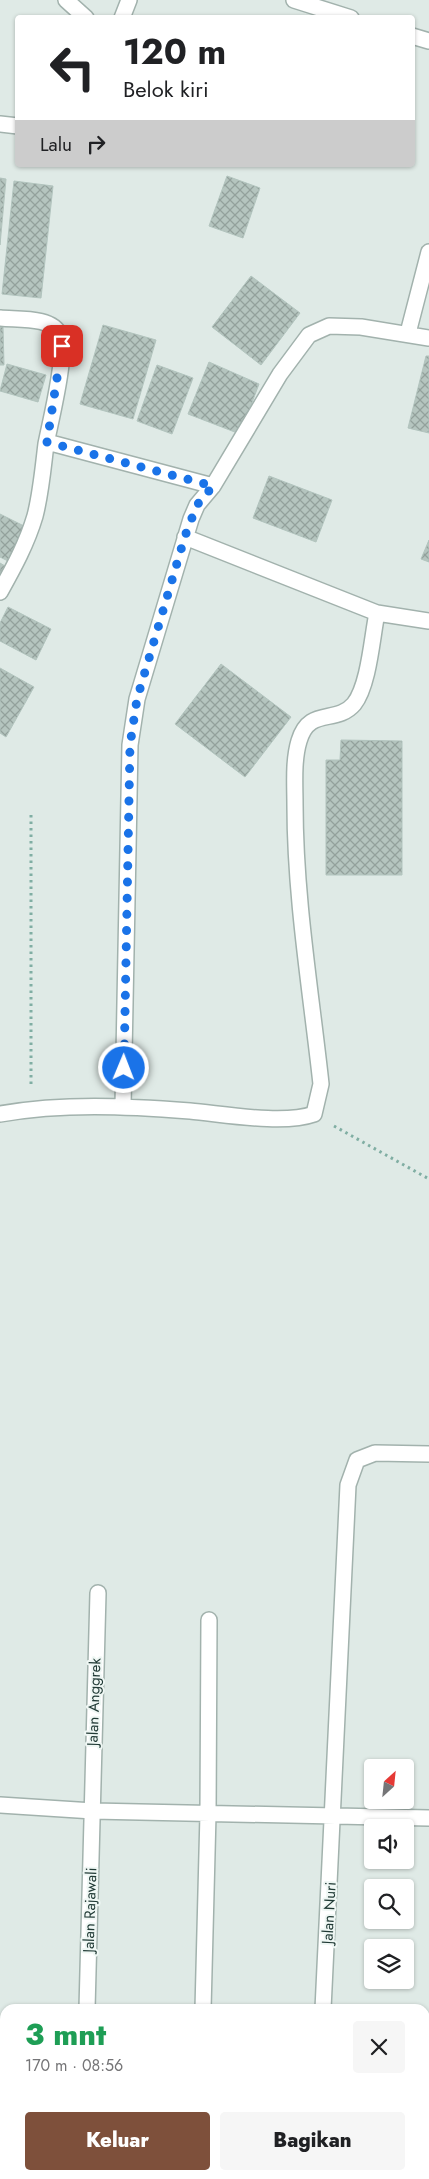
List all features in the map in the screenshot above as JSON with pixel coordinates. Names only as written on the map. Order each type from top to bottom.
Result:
[{"type":"street","points":[[66,0],[83,15]]},
{"type":"street","points":[[123,15],[129,0]]},
{"type":"street","points":[[294,0],[342,15]]},
{"type":"street","points":[[415,37],[429,41]]},
{"type":"street","points":[[0,124],[15,126]]},
{"type":"street","points":[[408,333],[429,252]]},
{"type":"street","points":[[0,318],[43,322],[53,326],[60,334],[62,346],[56,397],[35,514],[20,558],[0,592]]},
{"type":"street","points":[[123,1106],[130,745],[137,699],[185,536],[197,505],[213,486],[280,374],[309,335],[329,326],[361,327],[408,333],[429,338]]},
{"type":"street","points":[[47,442],[213,486]]},
{"type":"street","points":[[185,536],[377,613],[429,621]]},
{"type":"street","points":[[0,1114],[30,1109],[123,1106],[276,1118],[302,1118],[314,1114],[321,1084],[295,838],[298,743],[304,726],[317,718],[346,712],[355,702],[363,682],[377,613]]},
{"type":"street","name":"Jalan Nuri","points":[[324,2004],[348,1485],[357,1460],[375,1453],[429,1454]]},
{"type":"street","name":"Jalan Anggrek","points":[[93,1811],[98,1594]]},
{"type":"street","points":[[203,2004],[208,1814],[209,1620]]},
{"type":"street","points":[[0,1805],[93,1811],[429,1818]]},
{"type":"street","name":"Jalan Rajawali","points":[[87,2004],[93,1811]]},
{"type":"path","points":[[30,1109],[32,815]]},
{"type":"path","points":[[314,1114],[429,1179]]},
{"type":"building","points":[[227,176],[260,188],[243,238],[209,226]]},
{"type":"building","points":[[0,178],[6,179],[0,245]]},
{"type":"building","points":[[14,181],[53,186],[41,298],[2,294]]},
{"type":"building","points":[[251,276],[300,313],[261,365],[212,327]]},
{"type":"building","points":[[103,325],[156,340],[133,419],[80,404]]},
{"type":"building","points":[[0,327],[3,327],[4,365],[0,365]]},
{"type":"building","points":[[426,356],[429,356],[429,433],[408,428]]},
{"type":"building","points":[[209,362],[259,384],[240,434],[188,414]]},
{"type":"building","points":[[7,364],[46,375],[38,402],[0,391]]},
{"type":"building","points":[[157,365],[193,378],[172,434],[137,421]]},
{"type":"building","points":[[269,476],[332,500],[316,542],[253,518]]},
{"type":"building","points":[[0,514],[26,527],[8,561],[0,557]]},
{"type":"building","points":[[429,540],[429,562],[421,559]]},
{"type":"building","points":[[0,563],[5,566],[0,578]]},
{"type":"building","points":[[8,607],[51,629],[36,660],[0,641],[0,623]]},
{"type":"building","points":[[221,664],[291,717],[245,777],[175,724]]},
{"type":"building","points":[[0,668],[34,687],[6,737],[0,733]]},
{"type":"building","points":[[341,740],[402,741],[402,875],[326,875],[326,760],[340,760]]},
{"type":"route","points":[[62,346],[56,397],[47,442],[213,486],[197,505],[191,519],[137,699],[130,745],[124,1068]]}]
